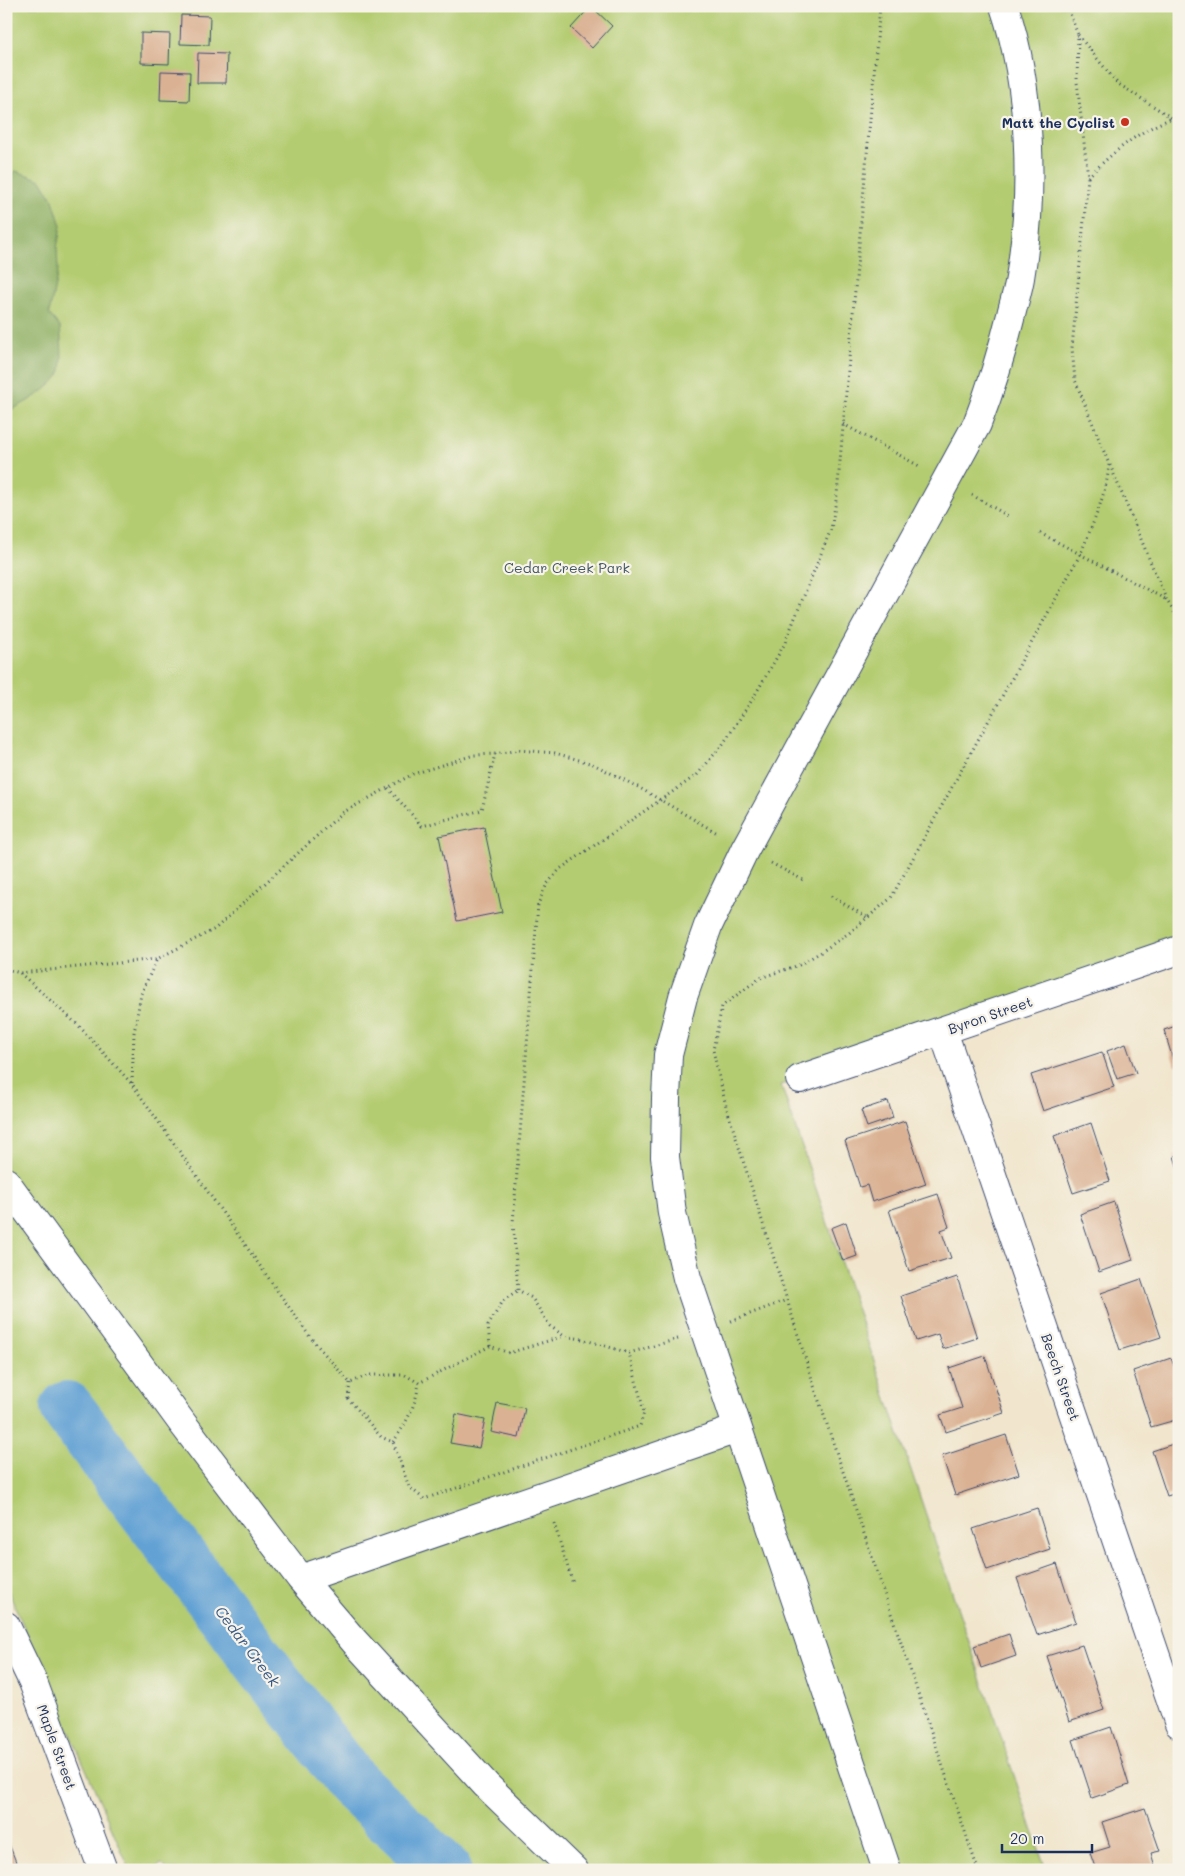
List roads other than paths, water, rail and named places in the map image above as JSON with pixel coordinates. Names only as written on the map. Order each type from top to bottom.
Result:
[{"type":"street","points":[[887,1870],[687,1278],[672,1213],[665,1157],[668,1055],[683,997],[715,909],[745,849],[977,424],[1002,352],[1020,278],[1027,213],[1028,143],[1023,94],[1012,30],[1004,6]]},
{"type":"street","name":"Byron Street","points":[[800,1079],[1179,950]]},
{"type":"street","name":"Beech Street","points":[[943,1031],[1179,1724]]},
{"type":"street","points":[[6,1182],[183,1424],[301,1579],[354,1641],[486,1785],[574,1870]]},
{"type":"street","points":[[301,1579],[737,1430]]},
{"type":"street","name":"Maple Street","points":[[6,1626],[33,1682],[103,1870]]},
{"type":"waterway","name":"Cedar Creek","points":[[67,1408],[351,1782],[445,1870]]},
{"type":"place","name":"Matt the Cyclist","points":[[1125,122]]},
{"type":"park label","name":"Cedar Creek Park","points":[[567,567]]}]
